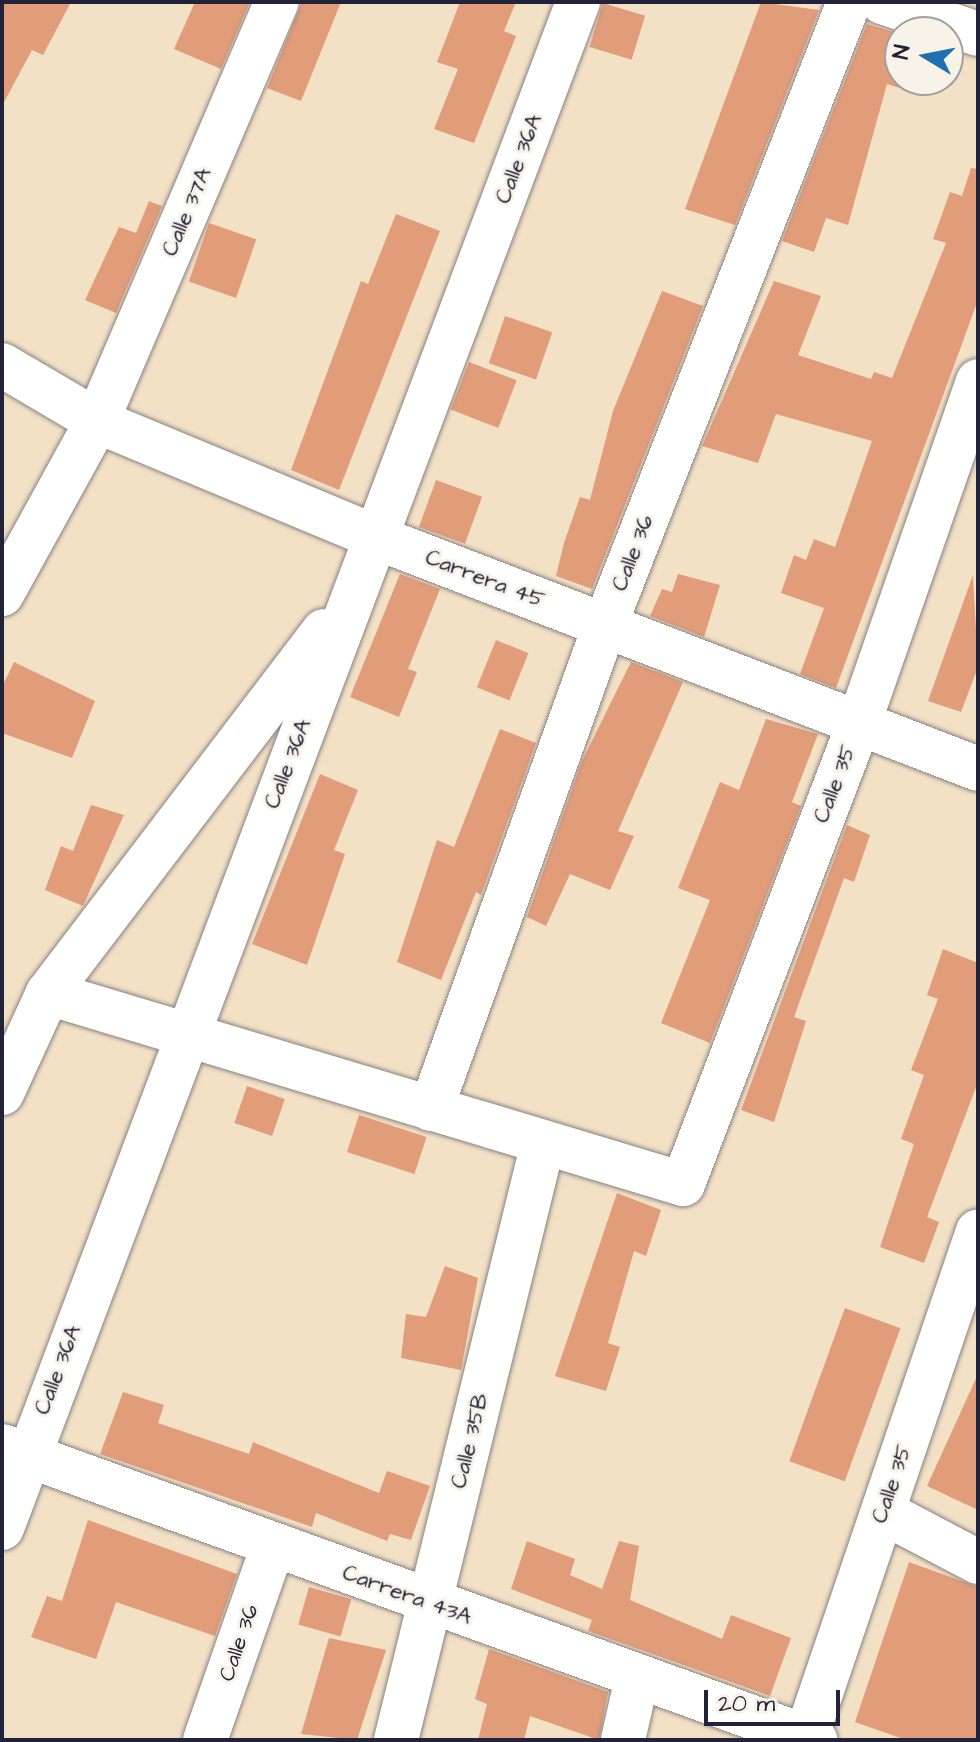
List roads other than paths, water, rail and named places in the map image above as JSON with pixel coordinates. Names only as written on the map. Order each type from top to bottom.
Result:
[{"type":"street","name":"Calle 37A","points":[[2,594],[97,421],[277,2]]},
{"type":"street","name":"Calle 36A","points":[[2,1528],[14,1451],[185,1035],[578,2]]},
{"type":"street","name":"Calle 36","points":[[431,1109],[605,625],[849,2]]},
{"type":"street","points":[[882,2],[978,34]]},
{"type":"street","name":"Carrera 45","points":[[2,365],[97,421],[375,537],[978,769]]},
{"type":"street","name":"Calle 35","points":[[543,1143],[683,1184],[859,723],[978,381]]},
{"type":"street","points":[[2,1093],[48,993],[354,591]]},
{"type":"street","points":[[48,993],[543,1143]]},
{"type":"street","name":"Calle 35B","points":[[396,1740],[543,1143]]},
{"type":"street","name":"Calle 35","points":[[810,1738],[978,1231]]},
{"type":"street","name":"Carrera 43A","points":[[14,1451],[810,1738]]},
{"type":"street","points":[[883,1512],[978,1562]]},
{"type":"street","name":"Calle 36","points":[[205,1740],[273,1546]]},
{"type":"street","points":[[623,1740],[637,1678]]}]
